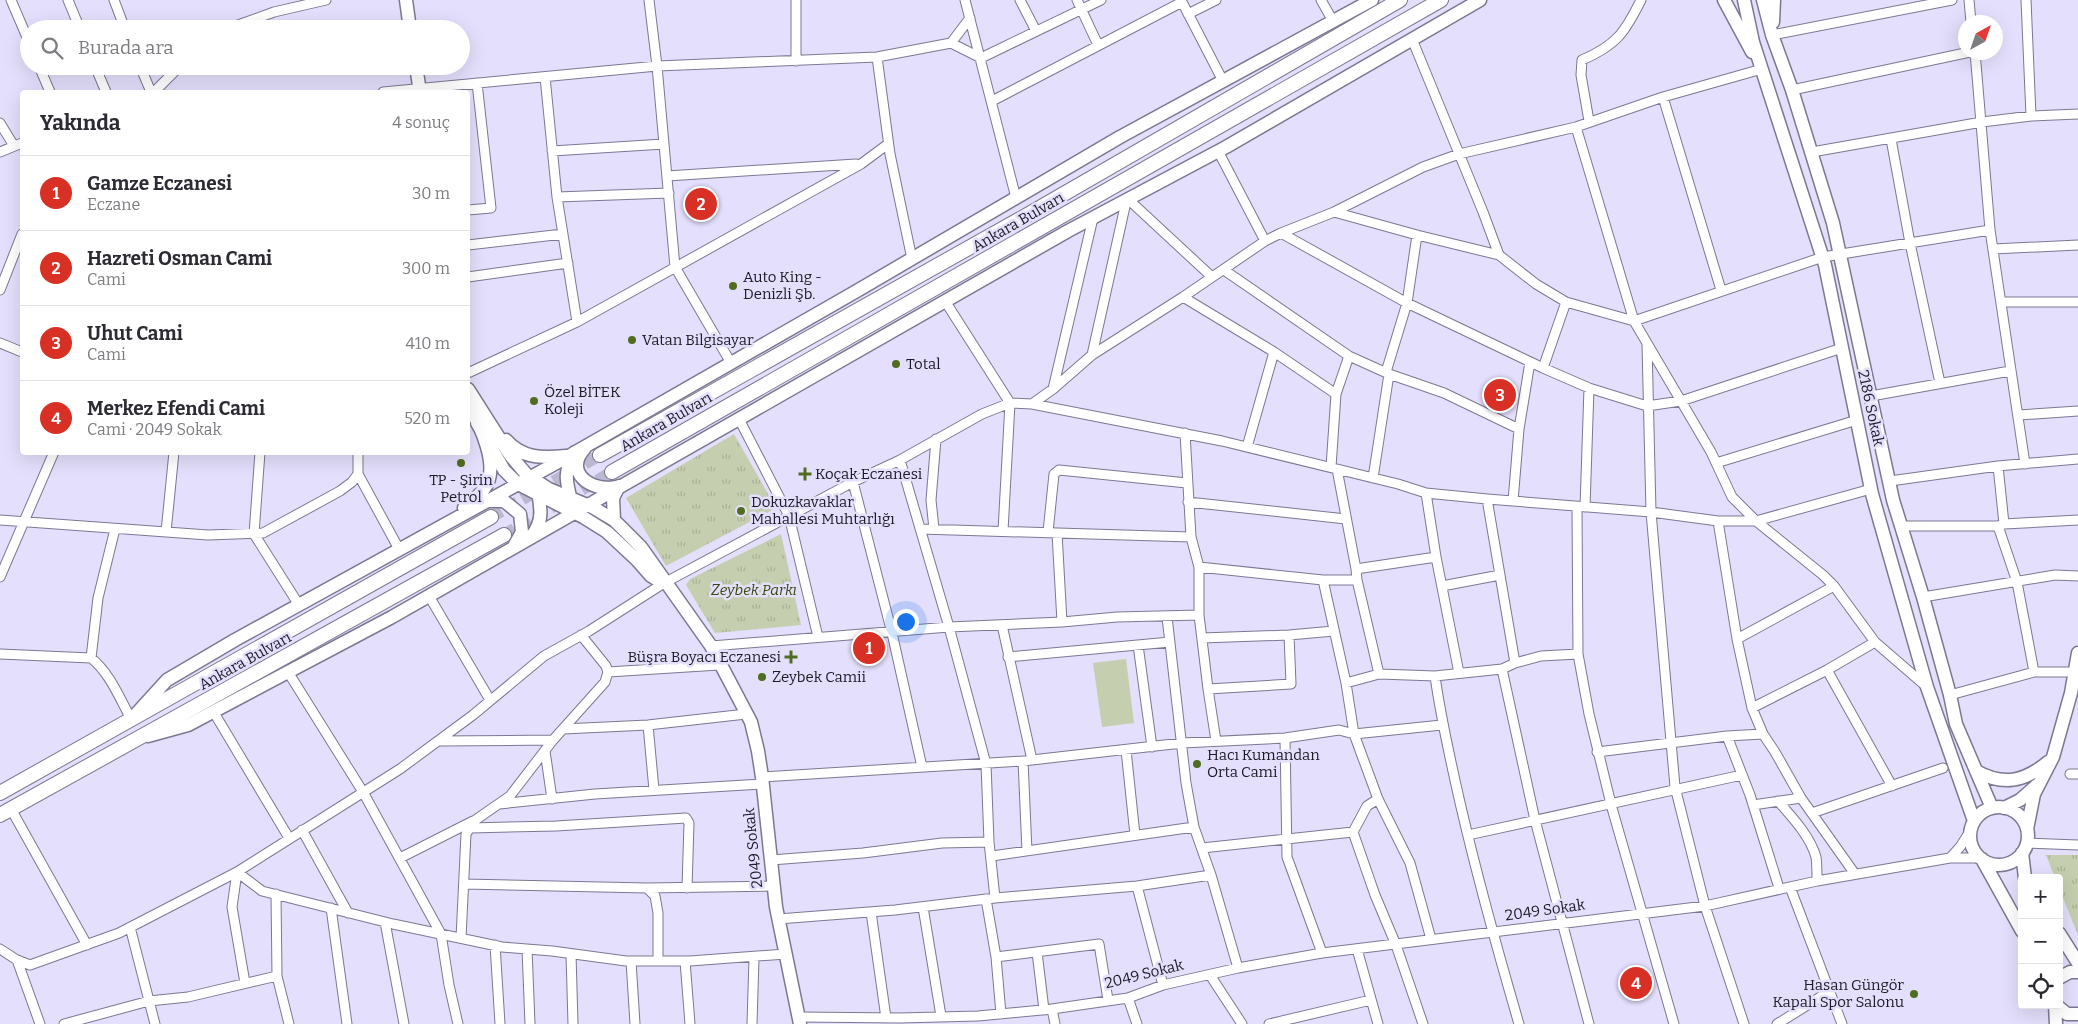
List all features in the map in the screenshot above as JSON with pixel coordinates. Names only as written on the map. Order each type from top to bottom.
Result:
[{"type":"main road","points":[[406,0],[409,20]]},
{"type":"main road","points":[[131,719],[167,680],[246,633],[518,484],[537,486],[571,454],[912,259],[1120,137],[1372,0]]},
{"type":"main road","name":"Ankara Bulvarı","points":[[600,455],[1020,219],[1400,0]]},
{"type":"main road","name":"Ankara Bulvarı","points":[[612,472],[1441,0]]},
{"type":"main road","points":[[137,740],[188,725],[428,596],[945,301],[1218,151],[1480,0]]},
{"type":"main road","points":[[1724,0],[1741,35],[1762,69]]},
{"type":"main road","name":"2186 Sokak","points":[[1744,0],[1753,42],[1822,257],[1871,489],[1927,687],[1973,826]]},
{"type":"main road","name":"2186 Sokak","points":[[1763,0],[1772,35],[1812,152],[1841,253],[1901,526],[1950,695],[1956,724],[1976,770],[1998,808]]},
{"type":"main road","points":[[1772,35],[1774,0]]},
{"type":"main road","points":[[418,75],[420,90]]},
{"type":"main road","points":[[472,404],[514,448],[526,456],[541,458],[571,454]]},
{"type":"main road","points":[[452,520],[484,489],[489,480],[491,469],[488,452],[472,404]]},
{"type":"main road","points":[[472,404],[510,455],[537,486],[574,513],[607,532],[651,576],[665,582]]},
{"type":"main road","points":[[477,423],[504,470],[518,484],[537,486]]},
{"type":"main road","points":[[593,442],[580,454],[577,464],[578,472],[591,485],[606,489],[619,486]]},
{"type":"main road","points":[[571,454],[566,469],[566,480],[574,513]]},
{"type":"main road","points":[[529,539],[539,525],[541,509],[537,486]]},
{"type":"main road","name":"2049 Sokak","points":[[537,486],[570,498],[614,520],[640,547],[711,646],[719,665],[751,722],[758,751],[778,919],[799,1020]]},
{"type":"main road","points":[[614,520],[613,498],[619,486]]},
{"type":"main road","points":[[487,501],[504,501],[520,514],[522,532],[513,548]]},
{"type":"main road","name":"Ankara Bulvarı","points":[[0,793],[491,517]]},
{"type":"main road","name":"Ankara Bulvarı","points":[[6,812],[504,535]]},
{"type":"main road","points":[[2025,874],[2024,848],[2029,813],[2038,784],[2053,757],[2074,693],[2078,653]]},
{"type":"main road","points":[[1976,770],[1988,777],[2000,780],[2014,780],[2037,771],[2053,757]]},
{"type":"main road","points":[[2018,924],[1982,859],[1973,849],[1970,840],[1973,826],[1981,814],[2020,800],[2038,784]]},
{"type":"main road","points":[[1998,808],[2016,814],[2023,820],[2027,829]]},
{"type":"main road","points":[[1982,859],[1995,865],[2004,864],[2013,861],[2024,848]]},
{"type":"main road","points":[[2063,938],[2074,953],[2078,963]]},
{"type":"main road","points":[[2063,976],[2070,972],[2078,972]]},
{"type":"main road","points":[[2055,1009],[2056,1024]]},
{"type":"main road","points":[[2060,1009],[2067,1014],[2078,1014]]},
{"type":"street","points":[[11,0],[20,21]]},
{"type":"street","points":[[68,0],[76,20]]},
{"type":"street","points":[[114,0],[122,20]]},
{"type":"street","points":[[252,20],[274,12],[326,0]]},
{"type":"street","points":[[649,0],[657,66],[675,267],[731,363]]},
{"type":"street","points":[[796,0],[796,61]]},
{"type":"street","points":[[965,0],[1016,198]]},
{"type":"street","points":[[1020,0],[1036,31]]},
{"type":"street","points":[[980,58],[1036,31],[1079,4],[1101,0]]},
{"type":"street","points":[[1188,14],[1216,0]]},
{"type":"street","points":[[1321,0],[1333,21]]},
{"type":"street","points":[[1589,121],[1581,75],[1582,60],[1615,42],[1627,28],[1641,0]]},
{"type":"street","points":[[1772,35],[1952,0]]},
{"type":"street","points":[[1969,0],[1970,15]]},
{"type":"street","points":[[2026,0],[2031,116]]},
{"type":"street","points":[[992,101],[1182,1],[1223,81]]},
{"type":"street","points":[[1079,4],[1098,45]]},
{"type":"street","points":[[951,43],[970,18]]},
{"type":"street","points":[[1412,39],[1498,254]]},
{"type":"street","points":[[420,90],[657,66],[877,58],[951,43],[980,58]]},
{"type":"street","points":[[1792,90],[1958,55]]},
{"type":"street","points":[[877,58],[888,144],[912,259]]},
{"type":"street","points":[[1976,60],[1990,230],[2002,302],[2010,371],[2026,464]]},
{"type":"street","points":[[1032,404],[1053,389],[1092,355],[1184,297],[1265,241],[1334,212],[1423,167],[1459,154],[1576,127],[1663,97],[1762,69]]},
{"type":"street","points":[[43,75],[49,90]]},
{"type":"street","points":[[99,75],[105,90]]},
{"type":"street","points":[[144,75],[151,90]]},
{"type":"street","points":[[154,90],[170,75]]},
{"type":"street","points":[[545,77],[557,196],[577,322]]},
{"type":"street","points":[[470,210],[491,208],[477,83]]},
{"type":"street","points":[[1663,97],[1721,290]]},
{"type":"street","points":[[1812,152],[1982,122],[2031,116],[2078,114]]},
{"type":"street","points":[[0,123],[18,145],[0,152]]},
{"type":"street","points":[[1576,127],[1634,321],[1716,462],[1732,497],[1756,521],[1834,586],[1875,642],[1927,687]]},
{"type":"street","points":[[1891,139],[1910,243],[1940,383]]},
{"type":"street","points":[[552,151],[664,144]]},
{"type":"street","points":[[470,372],[577,322],[861,164],[888,144]]},
{"type":"street","points":[[1218,151],[1265,241]]},
{"type":"street","points":[[667,176],[861,164]]},
{"type":"street","points":[[557,196],[669,193]]},
{"type":"street","points":[[1092,355],[1128,201],[1212,277]]},
{"type":"street","points":[[1334,212],[1417,235],[1498,254],[1536,284],[1566,302],[1634,321],[1822,257],[1990,230]]},
{"type":"street","points":[[1053,389],[1093,218]]},
{"type":"street","points":[[1281,233],[1407,303],[1530,362],[1589,388],[1647,406],[1681,401],[1842,348]]},
{"type":"street","points":[[470,246],[563,234]]},
{"type":"street","points":[[1373,478],[1388,373],[1407,303],[1417,235]]},
{"type":"street","points":[[0,290],[20,239]]},
{"type":"street","points":[[1993,249],[2078,245]]},
{"type":"street","points":[[470,277],[568,263]]},
{"type":"street","points":[[1224,270],[1349,356],[1388,373],[1444,393],[1519,429]]},
{"type":"street","points":[[1184,297],[1274,352],[1336,394]]},
{"type":"street","points":[[945,301],[1010,403],[1003,531]]},
{"type":"street","points":[[1543,368],[1566,302]]},
{"type":"street","points":[[2002,302],[2078,302]]},
{"type":"street","points":[[0,343],[20,351]]},
{"type":"street","points":[[1647,344],[1651,512],[1676,790],[1705,906],[1744,1024]]},
{"type":"street","points":[[1247,447],[1274,352]]},
{"type":"street","points":[[1349,356],[1336,394],[1334,468],[1379,674]]},
{"type":"street","points":[[1513,501],[1519,429],[1530,362]]},
{"type":"street","points":[[1871,396],[2010,371]]},
{"type":"street","points":[[1589,388],[1581,507],[1578,654],[1597,752],[1674,1024]]},
{"type":"street","points":[[0,949],[16,960],[30,965],[120,933],[237,872],[400,769],[544,656],[581,636],[665,582],[853,482],[900,460],[982,414],[1010,403],[1032,404],[1185,433],[1334,468],[1426,493],[1651,512],[1718,521],[1756,521],[1871,489]]},
{"type":"street","points":[[2019,415],[2078,411]]},
{"type":"street","points":[[739,419],[789,516],[818,636]]},
{"type":"street","points":[[1716,462],[1857,420]]},
{"type":"street","points":[[1185,433],[1191,537],[1199,567],[1199,614],[1216,741]]},
{"type":"street","points":[[934,529],[931,500],[936,439]]},
{"type":"street","points":[[0,576],[25,523],[53,455]]},
{"type":"street","points":[[166,532],[174,455]]},
{"type":"street","points":[[260,455],[254,534],[299,605]]},
{"type":"street","points":[[358,455],[358,474],[399,548]]},
{"type":"street","points":[[1890,480],[1998,466],[2078,459]]},
{"type":"street","points":[[900,460],[986,764],[989,842],[992,856],[991,898],[1001,1014]]},
{"type":"street","points":[[1998,466],[2001,525],[2017,582],[2034,672]]},
{"type":"street","points":[[1062,622],[1052,533],[1054,474],[1059,470],[1187,483]]},
{"type":"street","points":[[0,520],[208,535],[263,533],[340,491],[352,482],[358,474]]},
{"type":"street","points":[[853,482],[892,632],[922,767]]},
{"type":"street","points":[[1426,493],[1436,557],[1459,673]]},
{"type":"street","points":[[1487,499],[1515,663]]},
{"type":"street","points":[[1188,502],[1346,519]]},
{"type":"street","points":[[1901,526],[2001,525],[2078,520]]},
{"type":"street","points":[[1718,521],[1737,639],[1752,708],[1763,734],[1776,752],[1801,798],[1855,874]]},
{"type":"street","points":[[91,658],[98,598],[115,529]]},
{"type":"street","points":[[920,529],[1191,537]]},
{"type":"street","points":[[1356,569],[1436,557]]},
{"type":"street","points":[[1199,567],[1323,580],[1357,580]]},
{"type":"street","points":[[1442,586],[1500,575]]},
{"type":"street","points":[[1922,597],[2055,575],[2078,576]]},
{"type":"street","points":[[1323,580],[1346,683],[1354,734],[1378,799],[1410,863],[1431,939]]},
{"type":"street","points":[[1737,639],[1834,586]]},
{"type":"street","points":[[428,596],[490,700]]},
{"type":"street","points":[[711,646],[948,627],[1199,614]]},
{"type":"street","points":[[1167,617],[1186,783],[1194,827],[1211,875],[1238,968]]},
{"type":"street","points":[[1002,625],[1027,761],[1027,851]]},
{"type":"street","points":[[1202,638],[1289,635],[1334,631]]},
{"type":"street","points":[[1208,689],[1291,684],[1289,635]]},
{"type":"street","points":[[461,938],[466,834],[472,825],[496,804],[510,796],[553,740],[605,682],[608,672],[606,666],[581,636]]},
{"type":"street","points":[[1008,657],[1170,642]]},
{"type":"street","points":[[1752,708],[1828,670],[1875,642]]},
{"type":"street","points":[[1138,645],[1152,747]]},
{"type":"street","points":[[0,654],[91,658],[107,676],[131,719]]},
{"type":"street","points":[[1346,683],[1379,674],[1436,676],[1502,669],[1515,663],[1541,656],[1578,654]]},
{"type":"street","points":[[608,672],[719,665]]},
{"type":"street","points":[[1502,669],[1535,820],[1589,1024]]},
{"type":"street","points":[[1828,670],[1892,786]]},
{"type":"street","points":[[288,672],[363,792],[441,934],[458,1024]]},
{"type":"street","points":[[1950,695],[2034,672],[2075,672]]},
{"type":"street","points":[[1436,676],[1442,725],[1468,835],[1492,933],[1519,1024]]},
{"type":"street","points":[[213,711],[289,838]]},
{"type":"street","points":[[563,729],[648,725],[746,714]]},
{"type":"street","points":[[648,725],[654,790]]},
{"type":"street","points":[[496,804],[922,767],[1027,761],[1182,743],[1285,738],[1339,730],[1354,734],[1442,725]]},
{"type":"street","points":[[1597,752],[1727,736],[1763,734]]},
{"type":"street","points":[[1727,736],[1742,775],[1779,888]]},
{"type":"street","points":[[1285,738],[1287,858],[1322,953]]},
{"type":"street","points":[[438,740],[553,740]]},
{"type":"street","points":[[1126,750],[1135,835]]},
{"type":"street","points":[[545,751],[552,799]]},
{"type":"street","points":[[1812,813],[1943,768]]},
{"type":"street","points":[[1468,835],[1742,775]]},
{"type":"street","points":[[1752,805],[1801,798]]},
{"type":"street","points":[[1378,799],[1367,806],[1353,832],[1375,895],[1396,945],[1423,1024]]},
{"type":"street","points":[[1778,801],[1797,824],[1810,844],[1816,857],[1817,880]]},
{"type":"street","points":[[6,812],[87,945]]},
{"type":"street","points":[[400,858],[472,825],[556,826],[686,818],[689,824],[687,888]]},
{"type":"street","points":[[1950,858],[1960,848],[1973,826]]},
{"type":"street","points":[[992,856],[1194,827]]},
{"type":"street","points":[[302,830],[348,912]]},
{"type":"street","points":[[1202,848],[1353,832]]},
{"type":"street","points":[[771,860],[863,853],[942,843],[989,842]]},
{"type":"street","points":[[2024,848],[2078,845]]},
{"type":"street","name":"2049 Sokak","points":[[799,1020],[886,1018],[901,1021],[941,1016],[979,1020],[1001,1014],[1048,1010],[1128,998],[1163,986],[1238,968],[1322,953],[1705,906],[1817,880],[1950,858],[1982,859]]},
{"type":"street","points":[[237,872],[262,891],[385,922],[495,945],[631,961],[754,958],[786,954]]},
{"type":"street","points":[[237,872],[232,907],[245,983]]},
{"type":"street","points":[[778,919],[1137,886],[1211,875]]},
{"type":"street","points":[[464,884],[646,888],[774,886]]},
{"type":"street","points":[[1137,886],[1163,986]]},
{"type":"street","points":[[1790,886],[1842,1024]]},
{"type":"street","points":[[646,888],[655,896],[658,913],[658,960]]},
{"type":"street","points":[[276,894],[277,976],[289,1024]]},
{"type":"street","points":[[923,907],[941,1016]]},
{"type":"street","points":[[331,908],[347,1024]]},
{"type":"street","points":[[870,912],[886,1018]]},
{"type":"street","points":[[385,922],[404,1024]]},
{"type":"street","points":[[130,927],[155,1024]]},
{"type":"street","points":[[996,957],[1099,944],[1108,1000]]},
{"type":"street","points":[[495,945],[500,1024]]},
{"type":"street","points":[[1357,948],[1378,1024]]},
{"type":"street","points":[[527,949],[530,1024]]},
{"type":"street","points":[[1038,952],[1048,1010],[1055,1024]]},
{"type":"street","points":[[571,954],[573,1024]]},
{"type":"street","points":[[752,1024],[754,958]]},
{"type":"street","points":[[16,960],[40,1024]]},
{"type":"street","points":[[631,961],[635,1024]]},
{"type":"street","points":[[685,961],[690,1024]]},
{"type":"street","points":[[1210,975],[1242,1024]]},
{"type":"street","points":[[64,1024],[93,1020],[149,1001],[188,997],[277,976]]},
{"type":"street","points":[[1777,1024],[1830,991]]},
{"type":"street","points":[[1128,998],[1137,1024]]},
{"type":"street","points":[[1269,1024],[1371,1000]]},
{"type":"green space","points":[[734,434],[776,508],[666,566],[626,498]]},
{"type":"green space","name":"Zeybek Parkı","points":[[781,534],[801,625],[715,633],[686,585],[690,579]]},
{"type":"green space","points":[[1126,659],[1134,723],[1102,727],[1093,663]]},
{"type":"green space","points":[[2046,855],[2078,855],[2078,935],[2063,898],[2063,874],[2053,874]]},
{"type":"tunnel","points":[[491,517],[600,455]]},
{"type":"tunnel","points":[[504,535],[612,472]]},
{"type":"place","name":"Hazreti Osman Cami","points":[[701,204]]},
{"type":"place","name":"Auto King - Denizli Şb.","points":[[733,286]]},
{"type":"place","name":"Vatan Bilgisayar","points":[[632,340]]},
{"type":"place","name":"Total","points":[[896,364]]},
{"type":"place","name":"Uhut Cami","points":[[1500,395]]},
{"type":"place","name":"Özel BİTEK Koleji","points":[[534,401]]},
{"type":"place","name":"TP - Şirin Petrol","points":[[461,463]]},
{"type":"place","name":"Koçak Eczanesi","points":[[805,474]]},
{"type":"place","name":"Dokuzkavaklar Mahallesi Muhtarlığı","points":[[741,511]]},
{"type":"place","name":"Gamze Eczanesi","points":[[869,648]]},
{"type":"place","name":"Büşra Boyacı Eczanesi","points":[[791,657]]},
{"type":"place","name":"Zeybek Camii","points":[[762,677]]},
{"type":"place","name":"Hacı Kumandan Orta Cami","points":[[1197,764]]},
{"type":"place","name":"Merkez Efendi Cami","points":[[1636,983]]},
{"type":"place","name":"Hasan Güngör Kapalı Spor Salonu","points":[[1914,994]]}]
